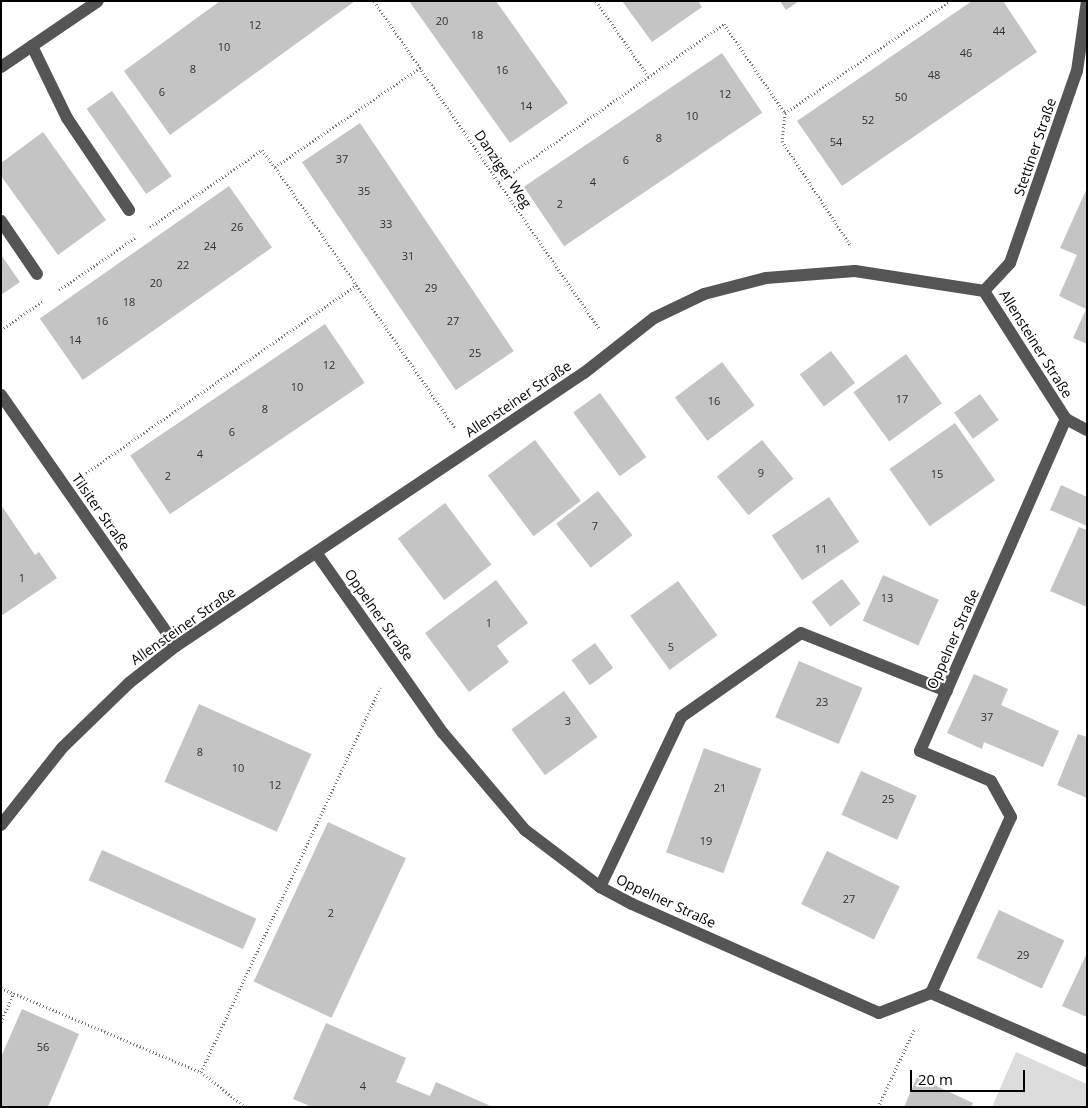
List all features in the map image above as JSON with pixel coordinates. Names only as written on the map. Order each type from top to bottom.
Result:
[{"type":"street","points":[[1,67],[98,1]]},
{"type":"street","name":"Stettiner Straße","points":[[984,291],[1010,263],[1077,71],[1087,1]]},
{"type":"street","points":[[32,46],[67,118],[129,210]]},
{"type":"street","points":[[1,221],[37,274]]},
{"type":"street","name":"Allensteiner Straße","points":[[1,825],[62,748],[129,683],[176,646],[584,373],[654,318],[704,294],[766,278],[855,271],[984,291],[1066,419],[1087,430]]},
{"type":"street","name":"Tilsiter Straße","points":[[1,395],[176,646]]},
{"type":"street","name":"Oppelner Straße","points":[[316,554],[443,733],[525,830],[600,887],[641,908],[878,1013],[931,993],[1011,817],[991,780],[920,751],[1066,419]]},
{"type":"street","points":[[600,887],[681,718],[801,633],[947,691]]},
{"type":"street","points":[[931,993],[1087,1061]]},
{"type":"path","name":"Danziger Weg","points":[[374,1],[614,349]]},
{"type":"path","points":[[596,1],[649,77]]},
{"type":"path","points":[[785,113],[950,1]]},
{"type":"path","points":[[499,182],[724,24],[785,113],[782,141],[851,243],[855,271]]},
{"type":"path","points":[[275,166],[421,67]]},
{"type":"path","points":[[144,231],[262,150],[275,166],[470,449]]},
{"type":"path","points":[[52,294],[137,236]]},
{"type":"path","points":[[66,488],[357,285]]},
{"type":"path","points":[[1,330],[45,300]]},
{"type":"path","points":[[201,1072],[392,661]]},
{"type":"path","points":[[1,988],[201,1072],[245,1107]]},
{"type":"path","points":[[1,1022],[14,993]]},
{"type":"path","points":[[878,1107],[931,993]]},
{"type":"shaded area","points":[[1016,1052],[1087,1084],[1087,1107],[992,1107]]},
{"type":"building","points":[[220,1],[355,1],[170,135],[124,71]]},
{"type":"building","points":[[409,1],[496,1],[568,103],[510,143]]},
{"type":"building","points":[[622,1],[698,1],[702,7],[652,42]]},
{"type":"building","points":[[780,1],[799,1],[786,10]]},
{"type":"building","points":[[972,1],[1003,1],[1037,52],[842,186],[797,121]]},
{"type":"building","points":[[722,53],[762,113],[564,246],[524,187]]},
{"type":"building","points":[[112,91],[172,176],[146,194],[87,109]]},
{"type":"building","points":[[360,123],[514,351],[456,390],[302,162]]},
{"type":"building","points":[[43,132],[106,220],[58,255],[1,176],[1,163]]},
{"type":"building","points":[[229,186],[272,247],[83,380],[40,318]]},
{"type":"building","points":[[1087,188],[1087,344],[1073,338],[1086,309],[1059,296],[1077,255],[1060,248]]},
{"type":"building","points":[[1,255],[20,282],[1,295]]},
{"type":"building","points":[[325,324],[365,383],[170,514],[130,455]]},
{"type":"building","points":[[831,351],[855,383],[824,406],[800,374]]},
{"type":"building","points":[[906,354],[942,403],[889,442],[853,392]]},
{"type":"building","points":[[722,362],[754,405],[707,441],[675,398]]},
{"type":"building","points":[[600,393],[646,457],[620,476],[573,412]]},
{"type":"building","points":[[980,394],[999,420],[973,439],[954,413]]},
{"type":"building","points":[[955,423],[995,480],[930,526],[889,469]]},
{"type":"building","points":[[535,440],[581,501],[534,536],[488,476]]},
{"type":"building","points":[[762,440],[793,479],[748,515],[717,477]]},
{"type":"building","points":[[1061,485],[1087,497],[1087,526],[1050,510]]},
{"type":"building","points":[[598,491],[632,535],[591,568],[556,524]]},
{"type":"building","points":[[829,497],[859,542],[802,580],[772,536]]},
{"type":"building","points":[[445,503],[491,564],[444,600],[398,539]]},
{"type":"building","points":[[1,505],[35,555],[39,552],[57,578],[1,616]]},
{"type":"building","points":[[1079,527],[1087,530],[1087,607],[1050,591]]},
{"type":"building","points":[[883,575],[939,600],[918,645],[863,621]]},
{"type":"building","points":[[842,579],[861,604],[830,627],[812,602]]},
{"type":"building","points":[[496,580],[528,623],[497,646],[509,662],[469,692],[425,633]]},
{"type":"building","points":[[678,581],[717,635],[670,670],[630,616]]},
{"type":"building","points":[[595,643],[613,668],[590,685],[572,660]]},
{"type":"building","points":[[799,661],[863,688],[839,744],[775,717]]},
{"type":"building","points":[[974,674],[1008,689],[1001,705],[1059,731],[1043,767],[984,742],[982,749],[947,733]]},
{"type":"building","points":[[564,691],[598,737],[545,775],[511,729]]},
{"type":"building","points":[[199,704],[311,754],[277,832],[164,782]]},
{"type":"building","points":[[1078,734],[1087,737],[1087,798],[1057,785]]},
{"type":"building","points":[[704,748],[761,769],[723,873],[666,852]]},
{"type":"building","points":[[861,771],[917,796],[897,840],[841,815]]},
{"type":"building","points":[[328,822],[406,858],[332,1018],[254,982]]},
{"type":"building","points":[[102,850],[256,919],[243,949],[89,880]]},
{"type":"building","points":[[827,851],[900,887],[874,940],[801,904]]},
{"type":"building","points":[[999,910],[1064,940],[1042,988],[977,958]]},
{"type":"building","points":[[1087,953],[1087,1017],[1062,1006]]},
{"type":"building","points":[[22,1009],[79,1034],[48,1107],[1,1107],[1,1057]]},
{"type":"building","points":[[326,1023],[406,1058],[396,1082],[430,1096],[436,1082],[493,1107],[312,1107],[293,1099]]},
{"type":"building","points":[[917,1077],[973,1103],[971,1107],[904,1107]]}]
